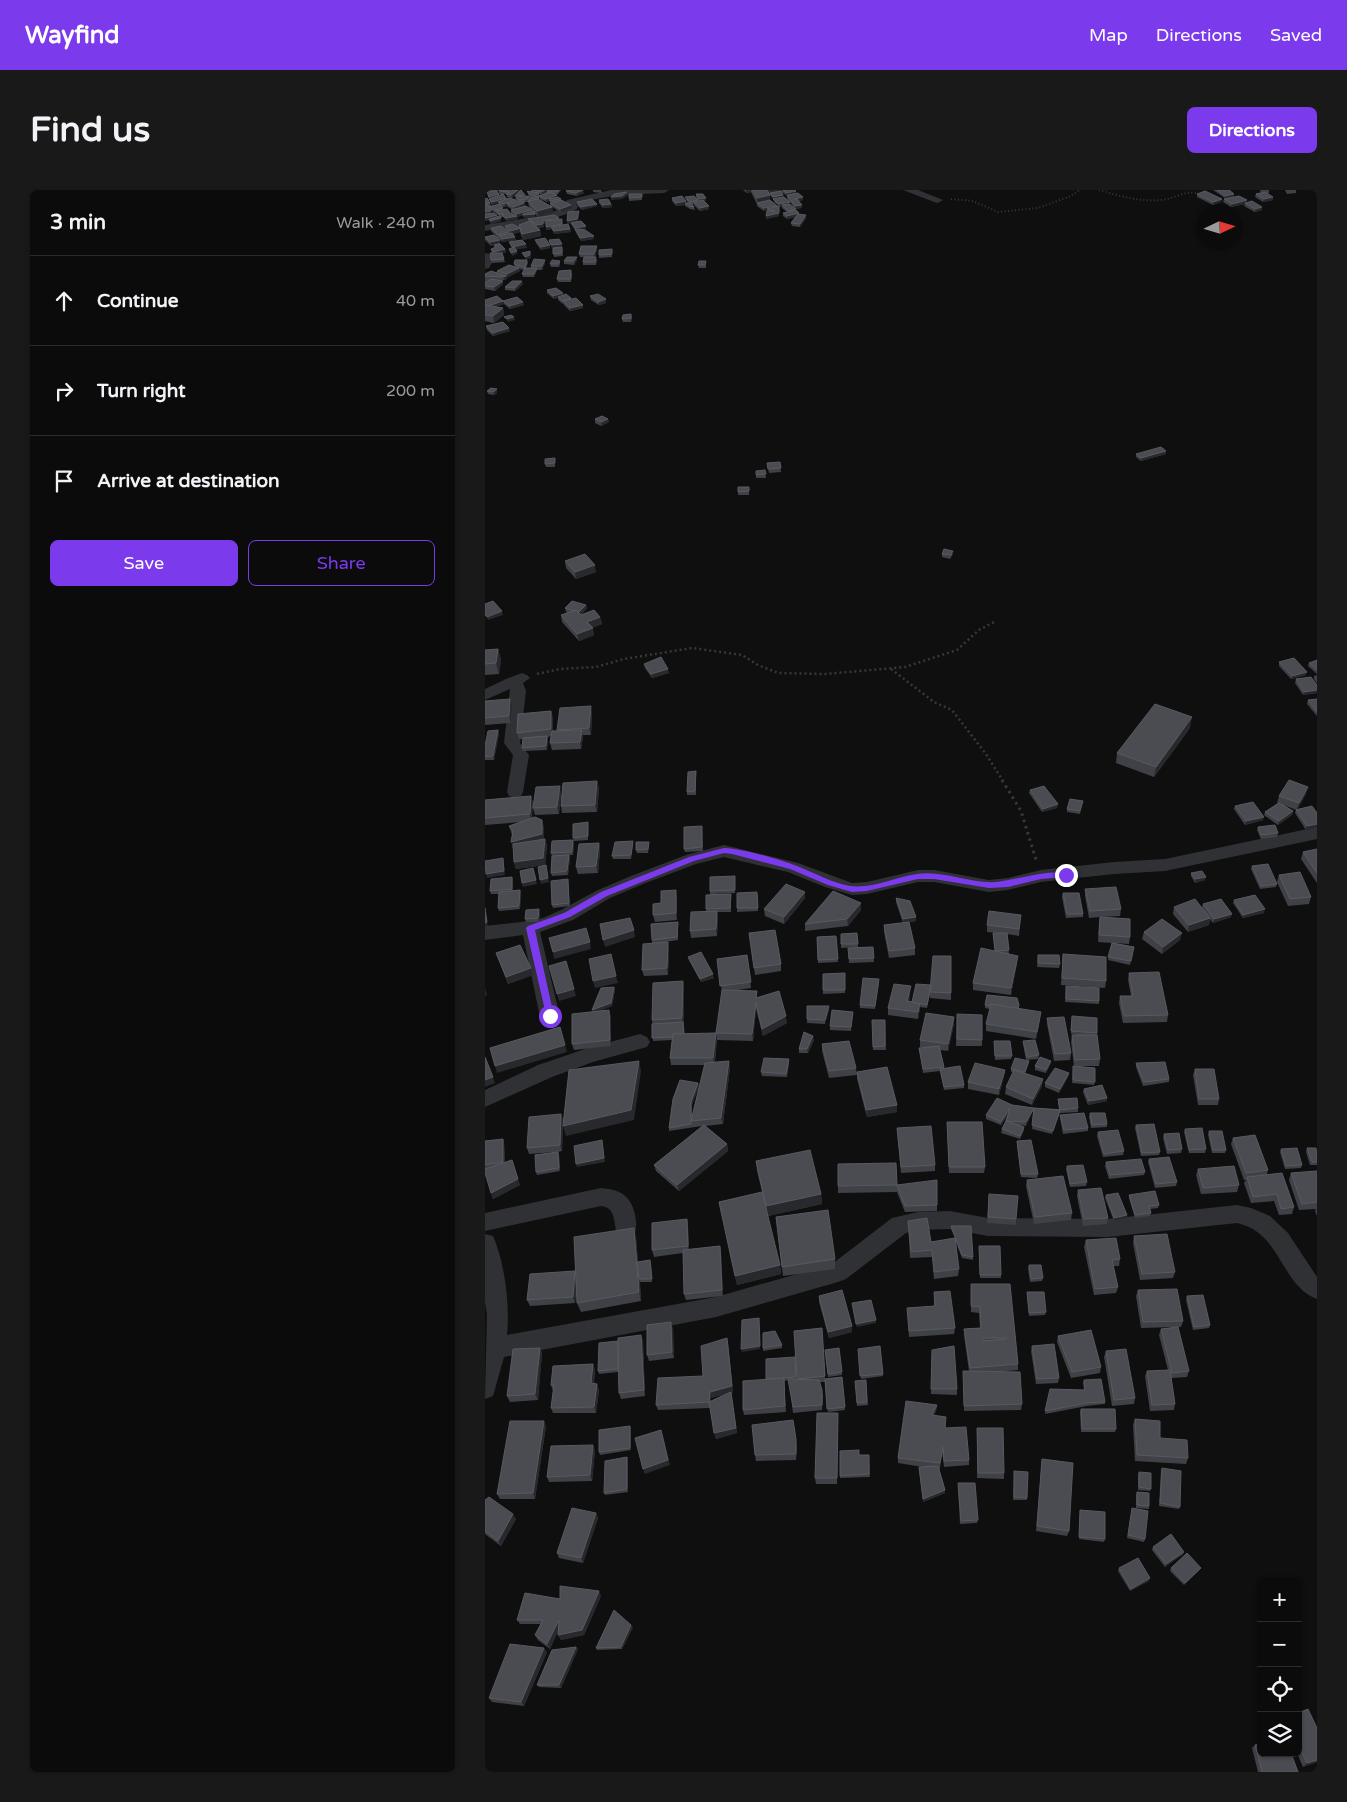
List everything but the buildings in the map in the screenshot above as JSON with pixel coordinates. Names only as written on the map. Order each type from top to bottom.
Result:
[{"type":"street","points":[[565,200],[613,192],[664,190]]},
{"type":"street","points":[[908,190],[937,200]]},
{"type":"street","points":[[485,228],[557,215],[571,210],[573,206],[565,200]]},
{"type":"street","points":[[485,256],[488,261],[485,266]]},
{"type":"street","points":[[485,695],[517,679],[518,691],[512,742],[521,755],[515,792]]},
{"type":"street","points":[[485,933],[530,928],[567,915],[604,894],[637,880],[692,859],[724,850],[792,867],[831,883],[852,889],[867,888],[918,876],[934,876],[989,886],[1008,884],[1041,876],[1114,868],[1165,866],[1317,833]]},
{"type":"street","points":[[530,928],[550,1016]]},
{"type":"street","points":[[485,1099],[545,1071],[591,1055],[640,1042]]},
{"type":"street","points":[[485,1222],[601,1196],[611,1197],[618,1201],[623,1210],[626,1230]]},
{"type":"street","points":[[494,1348],[716,1307],[838,1272],[900,1225],[918,1221],[949,1220],[988,1227],[1108,1228],[1237,1214],[1247,1215],[1254,1217],[1271,1228],[1309,1284],[1317,1289]]},
{"type":"street","points":[[485,1244],[498,1314],[494,1348],[485,1388]]},
{"type":"path","points":[[937,200],[971,200],[998,212],[1038,208],[1071,196],[1080,190]]},
{"type":"path","points":[[1099,190],[1123,196],[1160,200],[1187,191],[1197,193]]},
{"type":"path","points":[[517,679],[561,669],[596,667],[624,659],[692,648],[743,655],[758,665],[778,673],[825,674],[905,667],[957,650],[979,630],[996,621]]},
{"type":"path","points":[[891,668],[934,702],[952,710],[975,739],[992,762],[1021,810],[1035,856]]},
{"type":"route","points":[[550,1016],[530,928],[567,915],[604,894],[637,880],[692,859],[724,850],[792,867],[831,883],[852,889],[867,888],[918,876],[934,876],[989,886],[1008,884],[1041,876],[1066,875]]}]
